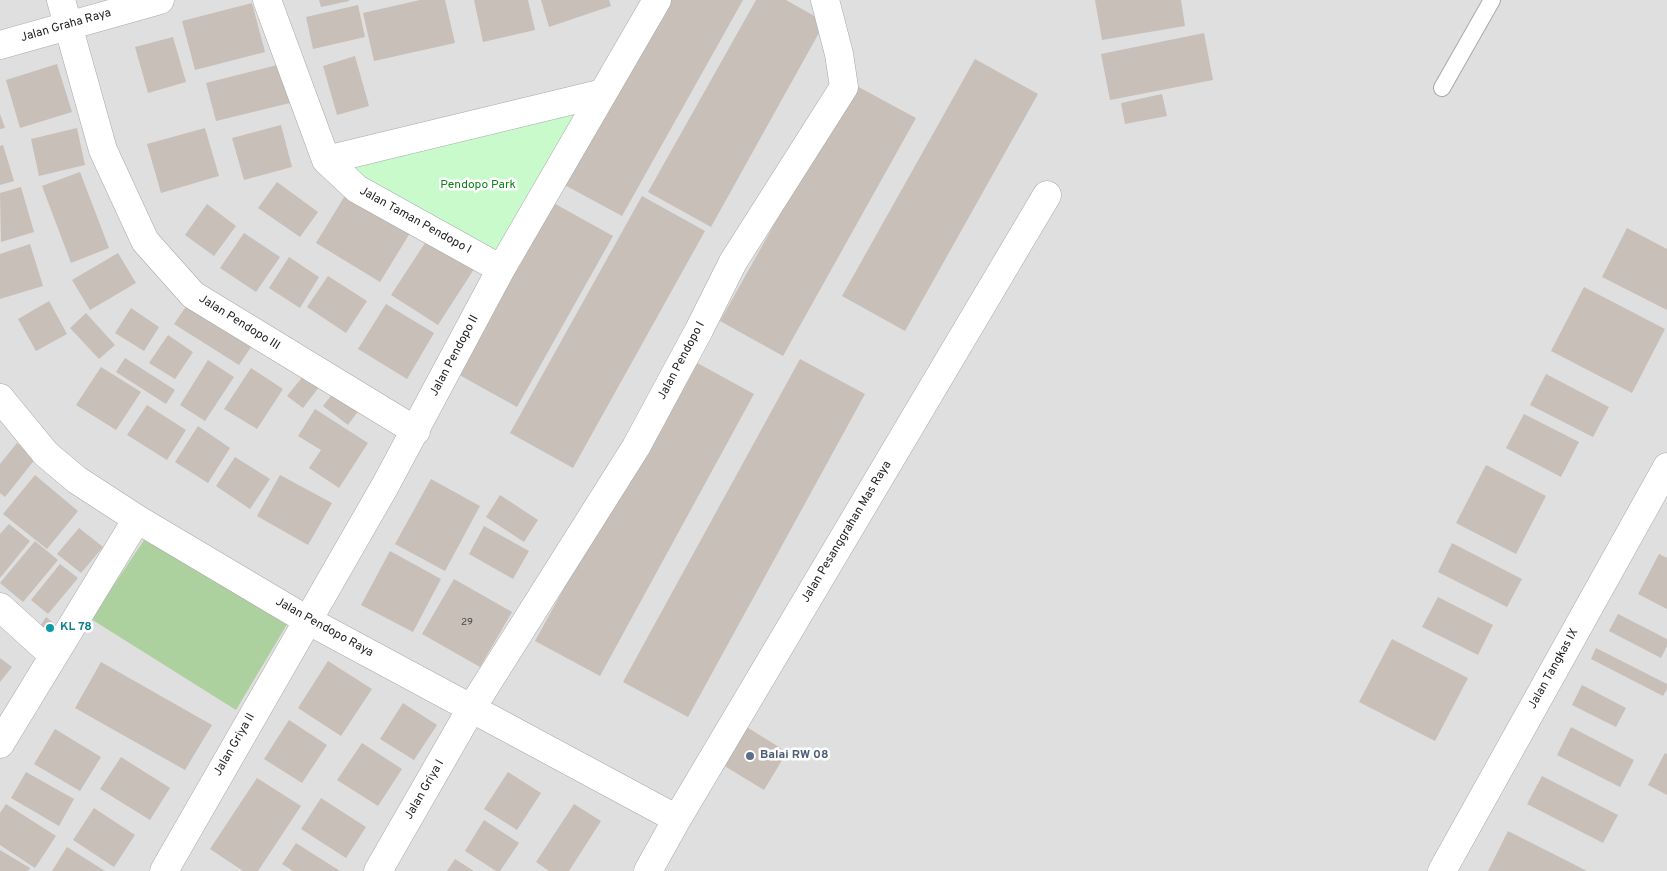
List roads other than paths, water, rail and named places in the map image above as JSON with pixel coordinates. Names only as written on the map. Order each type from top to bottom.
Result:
[{"type":"street","name":"Jalan Graha Raya","points":[[0,45],[64,13],[160,0]]},
{"type":"street","name":"Jalan Taman Pendopo I","points":[[266,0],[326,160],[357,189],[501,269]]},
{"type":"street","name":"Jalan Pendopo II","points":[[307,620],[416,431],[501,269],[657,0]]},
{"type":"street","name":"Jalan Pendopo I","points":[[471,709],[636,447],[733,262],[844,87],[825,0]]},
{"type":"street","name":"Jalan Pendopo III","points":[[64,13],[103,150],[145,241],[193,295],[416,431]]},
{"type":"street","points":[[326,160],[603,93]]},
{"type":"street","name":"Jalan Pesanggrahan Mas Raya","points":[[648,871],[1047,195]]},
{"type":"street","name":"Jalan Pendopo Raya","points":[[0,398],[46,454],[77,480],[136,519],[307,620],[677,819]]},
{"type":"street","name":"Jalan Tangkas IX","points":[[1442,871],[1667,467]]},
{"type":"street","points":[[0,744],[136,519]]},
{"type":"street","points":[[0,607],[53,655]]},
{"type":"street","name":"Jalan Griya II","points":[[164,871],[307,620]]},
{"type":"street","name":"Jalan Griya I","points":[[378,871],[471,709]]},
{"type":"lane","points":[[1442,88],[1492,0]]},
{"type":"place","name":"KL 78","points":[[50,628]]},
{"type":"place","name":"Balai RW 08","points":[[750,756]]},
{"type":"park label","name":"Pendopo Park","points":[[478,186]]}]
